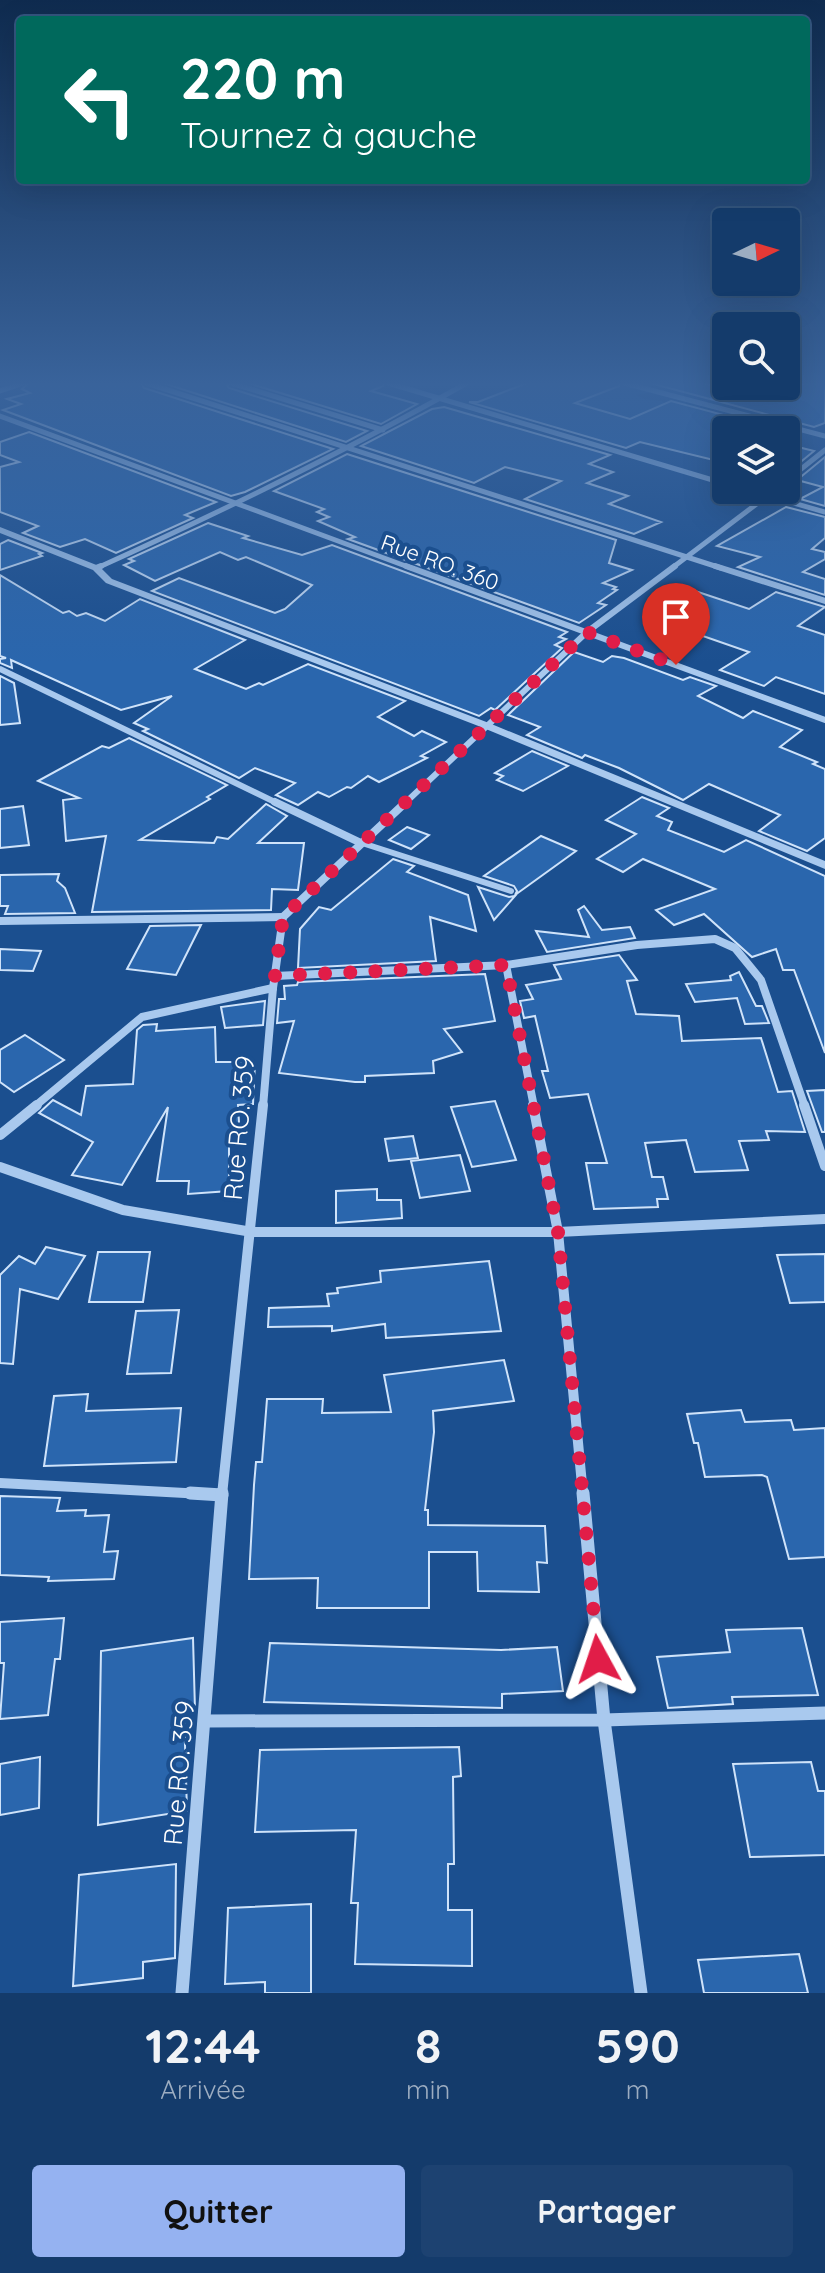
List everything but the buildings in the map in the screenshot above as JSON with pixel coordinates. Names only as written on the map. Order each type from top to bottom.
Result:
[{"type":"street","name":"Rue RO. 360","points":[[160,476],[825,720]]},
{"type":"street","points":[[96,568],[296,476]]},
{"type":"street","points":[[430,476],[825,601]]},
{"type":"street","points":[[800,503],[825,512]]},
{"type":"street","points":[[0,921],[283,917],[587,632],[757,504]]},
{"type":"street","points":[[0,530],[96,568],[109,581],[485,725],[825,865]]},
{"type":"street","points":[[0,669],[361,843]]},
{"type":"street","name":"Rue RO. 359","points":[[182,1993],[222,1495],[252,1232],[273,988],[283,917]]},
{"type":"street","points":[[275,976],[506,965],[696,938],[715,939],[735,948],[761,980],[825,1166]]},
{"type":"street","points":[[506,965],[558,1232],[604,1720],[641,1993]]},
{"type":"street","points":[[0,1135],[142,1017],[273,988]]},
{"type":"street","points":[[0,1167],[123,1210],[252,1232],[558,1232],[825,1219]]},
{"type":"street","points":[[0,1483],[222,1495]]},
{"type":"street","points":[[206,1721],[604,1720],[825,1713]]},
{"type":"lane","points":[[361,843],[511,891]]},
{"type":"route","points":[[598,1659],[558,1232],[506,965],[275,976],[283,917],[587,632],[676,665]]}]
